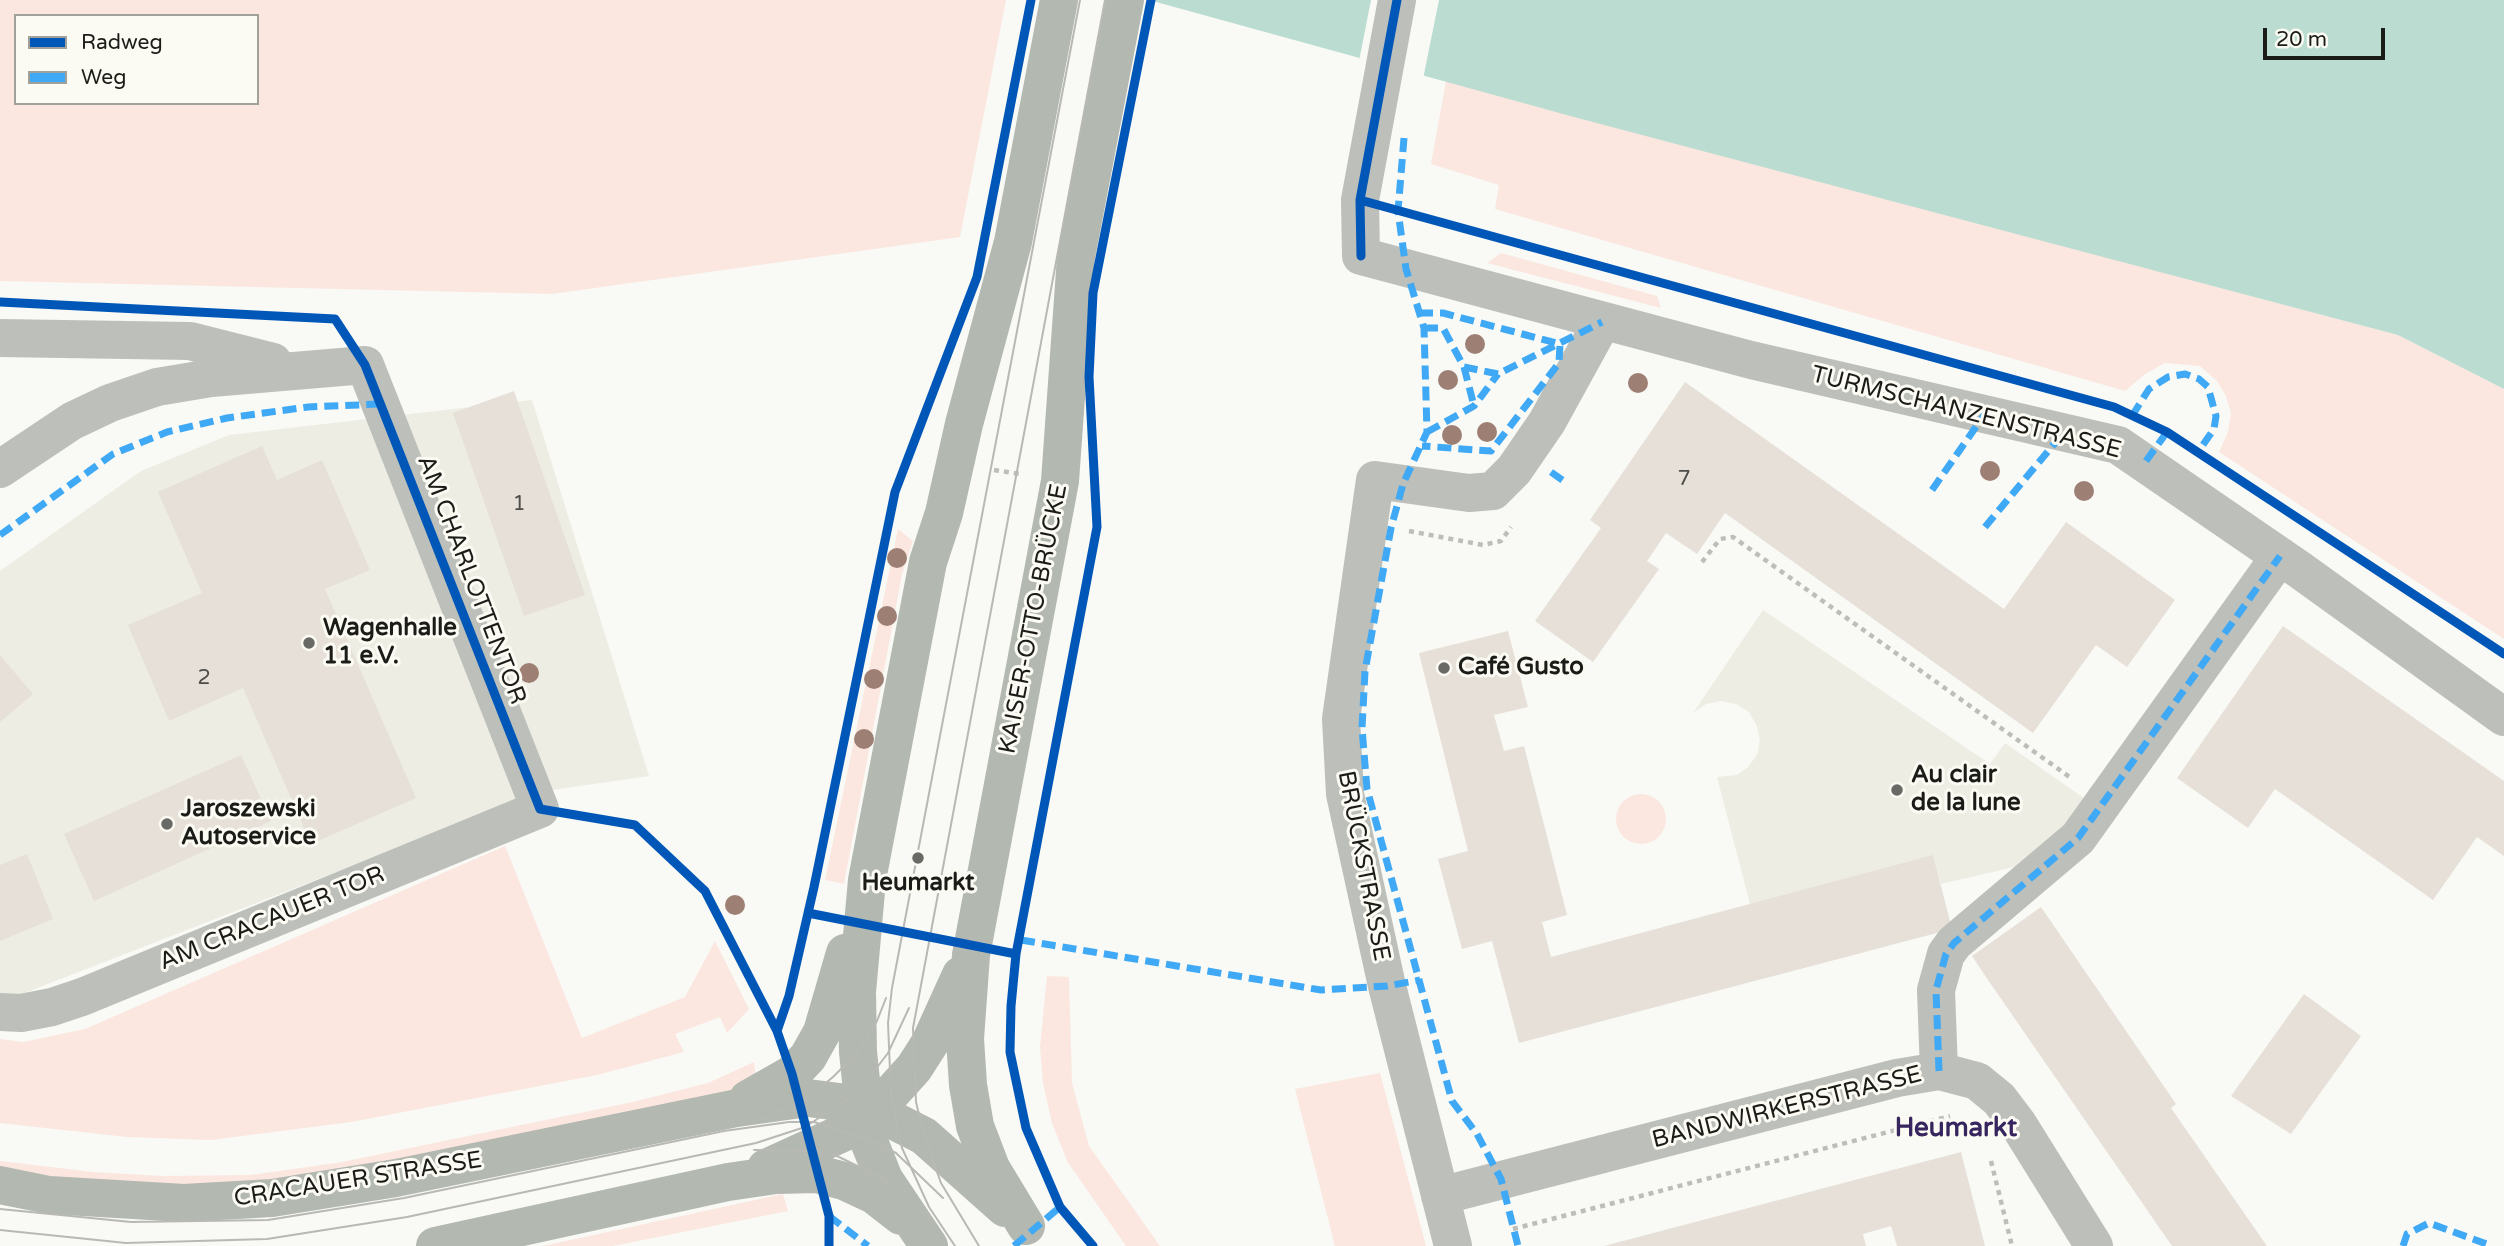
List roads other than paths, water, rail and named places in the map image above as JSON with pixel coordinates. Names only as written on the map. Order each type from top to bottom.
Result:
[{"type":"main road","points":[[922,1237],[884,1179],[869,1139],[862,1109],[857,992],[867,880],[928,562],[1013,242],[1059,0]]},
{"type":"main road","name":"KAISER-OTTO-BRÜCKE","points":[[1033,1236],[991,1168],[975,1126],[968,1085],[965,1039],[971,955],[1060,481],[1076,257],[1125,0]]},
{"type":"main road","name":"CRACAUER STRASSE","points":[[712,1114],[767,1089],[792,1074],[808,1057],[822,1032],[867,880]]},
{"type":"main road","points":[[728,1182],[774,1165],[847,1131],[862,1109],[914,1068],[930,1043],[971,955]]},
{"type":"main road","name":"CRACAUER STRASSE","points":[[0,1185],[49,1195],[184,1203],[272,1198],[396,1178],[712,1114],[808,1098],[862,1109]]},
{"type":"main road","points":[[862,1109],[924,1136],[1033,1236]]},
{"type":"main road","points":[[435,1246],[728,1182],[817,1174],[874,1195],[922,1237]]},
{"type":"street","name":"TURMSCHANZENSTRASSE","points":[[1397,0],[1371,126],[1360,200],[1361,256],[1602,323],[1847,384],[2118,445],[2146,461],[2504,717]]},
{"type":"street","name":"BRÜCKSTRASSE","points":[[1453,1246],[1387,986],[1345,794],[1341,719],[1375,480],[1469,493],[1493,491],[1514,470],[1546,422],[1602,323]]},
{"type":"street","points":[[0,338],[190,341],[302,370]]},
{"type":"street","name":"AM CHARLOTTENTOR","points":[[302,370],[365,365],[540,809]]},
{"type":"street","points":[[0,469],[72,421],[134,394],[180,382],[302,370]]},
{"type":"street","points":[[1939,1071],[1936,990],[1945,954],[1954,943],[2062,854],[2106,803],[2280,556]]},
{"type":"street","name":"AM CRACAUER TOR","points":[[0,1012],[21,1013],[52,1007],[82,996],[540,809]]},
{"type":"street","name":"BANDWIRKERSTRASSE","points":[[1440,1196],[1897,1078],[1939,1071],[1977,1081],[1999,1099],[2018,1124],[2094,1246]]},
{"type":"tram line","points":[[955,1246],[929,1207],[902,1148],[891,1095],[888,1023],[892,988],[1080,0]]},
{"type":"tram line","points":[[979,1246],[941,1183],[924,1136],[916,1102],[913,1028],[1105,0]]},
{"type":"tram line","points":[[763,1119],[808,1098],[833,1077],[858,1052],[877,1021],[886,998]]},
{"type":"tram line","points":[[0,1230],[126,1243],[267,1239],[407,1217],[756,1143],[805,1127],[845,1101],[869,1078],[888,1053],[909,1008]]},
{"type":"tram line","points":[[0,1209],[131,1222],[268,1220],[404,1198],[724,1131],[789,1122],[814,1122],[868,1139],[896,1153],[943,1198]]},
{"type":"tram line","points":[[754,1150],[811,1151],[837,1156],[884,1179],[929,1219]]},
{"type":"place","name":"Wagenhalle 11 e.V.","points":[[309,643]]},
{"type":"place","name":"Café Gusto","points":[[1444,668]]},
{"type":"place","name":"Au clair de la lune","points":[[1897,790]]},
{"type":"place","name":"Jaroszewski Autoservice","points":[[167,824]]},
{"type":"place","name":"Heumarkt","points":[[918,858]]},
{"type":"district","name":"Heumarkt","points":[[1956,1129]]}]
